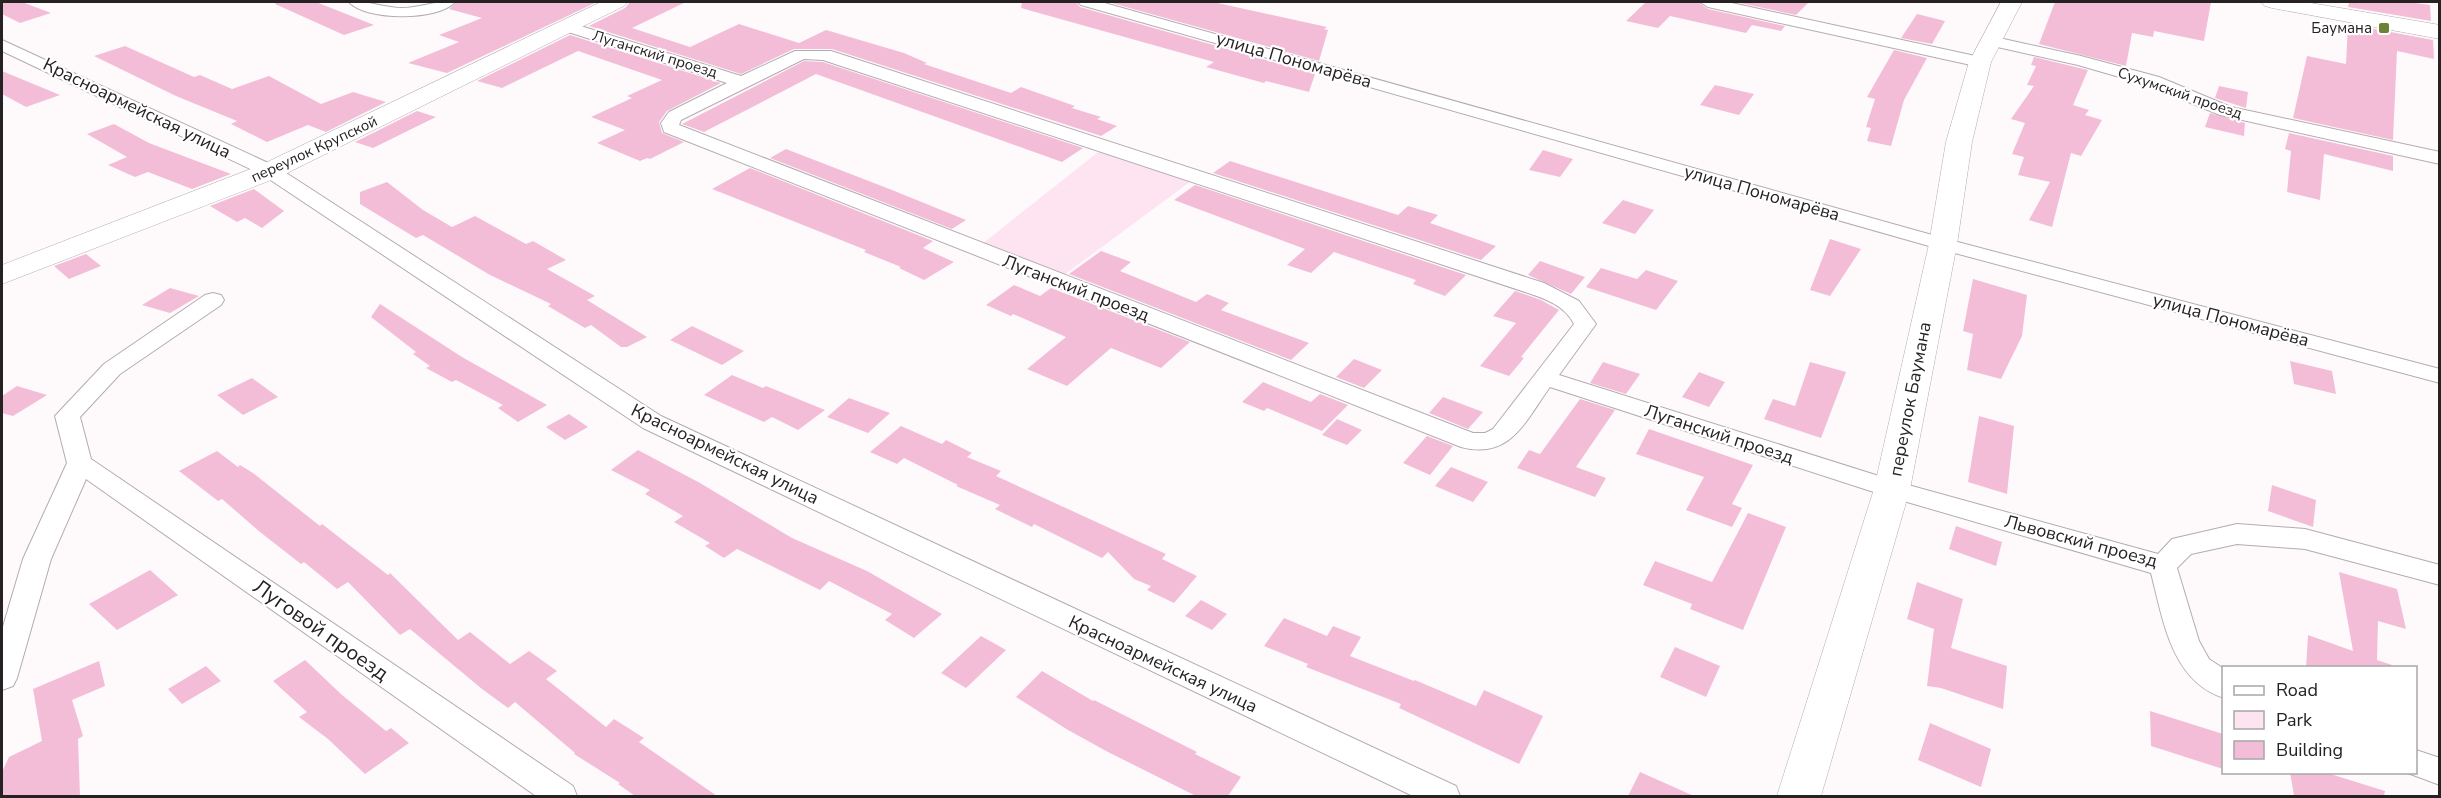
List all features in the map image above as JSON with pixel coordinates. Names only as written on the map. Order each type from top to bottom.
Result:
[{"type":"street","points":[[357,2],[401,15],[447,2]]},
{"type":"street","name":"переулок Крупской","points":[[2,275],[270,171],[618,2]]},
{"type":"street","name":"улица Пономарёва","points":[[1086,2],[1943,244],[2439,376]]},
{"type":"street","name":"Сухумский проезд","points":[[1707,2],[1985,52],[2081,61],[2153,81],[2226,111],[2439,158]]},
{"type":"street","name":"переулок Баумана","points":[[1800,796],[1892,489],[1943,244],[1959,142],[1985,52],[2011,2]]},
{"type":"street","points":[[2272,2],[2439,32]]},
{"type":"street","name":"Луганский проезд","points":[[568,27],[742,82]]},
{"type":"street","name":"Красноармейская улица","points":[[2,45],[270,171],[652,422],[1444,796]]},
{"type":"street","name":"Луганский проезд","points":[[801,54],[825,55],[1536,288],[1561,298],[1580,313],[1584,324],[1502,435],[1489,441],[1470,441],[670,128],[670,123],[675,116],[742,82],[801,54]]},
{"type":"street","points":[[2,678],[37,559],[80,463],[67,416],[112,369],[213,300]]},
{"type":"street","name":"Луганский проезд","points":[[1545,378],[1892,489]]},
{"type":"street","name":"Луговой проезд","points":[[80,463],[561,796]]},
{"type":"street","name":"Львовский проезд","points":[[1892,489],[2163,566],[2182,546],[2237,534],[2305,539],[2439,575]]},
{"type":"street","points":[[2163,566],[2184,641],[2198,667],[2222,685]]},
{"type":"street","points":[[2417,764],[2439,772]]},
{"type":"green space","points":[[1102,149],[1194,179],[1064,275],[982,244]]},
{"type":"building","points":[[2,2],[22,2],[51,13],[20,23],[2,14]]},
{"type":"building","points":[[276,2],[316,2],[374,25],[344,35],[275,4]]},
{"type":"building","points":[[457,2],[597,2],[447,73],[408,63],[459,42],[439,35],[482,18],[449,9]]},
{"type":"building","points":[[630,2],[686,2],[632,28],[690,47],[739,24],[799,43],[826,30],[904,53],[927,63],[924,64],[1011,93],[1021,87],[1075,106],[1072,108],[1101,117],[1097,119],[1117,126],[1101,136],[832,49],[794,49],[741,74],[589,26],[625,8]]},
{"type":"building","points":[[1022,2],[1076,2],[1080,7],[1315,74],[1309,92],[1266,81],[1264,83],[1206,67],[1214,62],[1021,8]]},
{"type":"building","points":[[1108,2],[1213,2],[1327,27],[1324,29],[1328,30],[1319,61]]},
{"type":"building","points":[[1646,2],[1698,2],[1708,9],[1785,26],[1781,31],[1752,25],[1746,33],[1670,16],[1658,28],[1626,21]]},
{"type":"building","points":[[1735,2],[1809,2],[1796,15]]},
{"type":"building","points":[[2055,2],[2211,2],[2204,41],[2154,31],[2153,37],[2132,33],[2126,66],[2039,44]]},
{"type":"building","points":[[2349,2],[2408,2],[2430,5],[2431,21],[2348,7]]},
{"type":"building","points":[[1917,14],[1945,21],[1932,44],[1901,38]]},
{"type":"building","points":[[2348,24],[2433,40],[2434,59],[2397,51],[2393,140],[2293,118],[2307,56],[2346,64]]},
{"type":"building","points":[[570,35],[721,83],[667,111],[659,122],[662,133],[684,142],[650,159],[640,161],[597,143],[625,130],[591,117],[632,98],[627,96],[662,80],[578,51],[502,88],[477,81]]},
{"type":"building","points":[[125,46],[194,77],[200,75],[232,89],[269,76],[321,104],[353,92],[386,102],[326,132],[308,125],[267,142],[231,124],[237,121],[176,96],[94,56]]},
{"type":"building","points":[[1894,50],[1927,58],[1904,100],[1891,146],[1867,141],[1871,128],[1866,127],[1875,99],[1867,97]]},
{"type":"building","points":[[2034,57],[2088,70],[2073,105],[2089,110],[2085,115],[2102,120],[2081,156],[2071,153],[2052,227],[2029,220],[2050,182],[2018,175],[2024,157],[2012,154],[2025,123],[2011,119],[2034,86],[2027,85],[2036,66],[2031,65]]},
{"type":"building","points":[[804,61],[823,62],[1083,148],[1062,162],[816,74],[704,132],[682,124]]},
{"type":"building","points":[[2,71],[60,95],[26,107],[2,94]]},
{"type":"building","points":[[1715,85],[1754,94],[1739,115],[1700,105]]},
{"type":"building","points":[[2219,86],[2248,92],[2246,108],[2215,98]]},
{"type":"building","points":[[417,111],[436,117],[373,148],[355,142]]},
{"type":"building","points":[[2210,113],[2245,123],[2244,136],[2205,127]]},
{"type":"building","points":[[114,124],[149,143],[231,174],[192,189],[148,172],[135,177],[108,165],[127,157],[87,134]]},
{"type":"building","points":[[2289,133],[2393,156],[2393,171],[2324,154],[2320,200],[2287,192],[2291,151],[2285,149]]},
{"type":"building","points":[[786,149],[966,220],[952,229],[770,158]]},
{"type":"building","points":[[1543,150],[1573,159],[1560,177],[1529,170]]},
{"type":"building","points":[[1230,161],[1398,215],[1408,206],[1438,215],[1430,223],[1496,246],[1481,260],[1213,173]]},
{"type":"building","points":[[750,168],[933,241],[923,248],[954,262],[924,280],[899,268],[901,267],[864,252],[866,250],[712,189]]},
{"type":"building","points":[[387,182],[423,210],[452,227],[475,216],[526,244],[533,241],[566,260],[547,269],[595,296],[587,300],[647,337],[627,347],[621,347],[591,325],[585,328],[548,306],[551,304],[490,275],[423,235],[416,238],[360,204],[360,192]]},
{"type":"building","points":[[1195,185],[1466,275],[1445,296],[1413,284],[1416,280],[1334,252],[1311,273],[1287,265],[1305,249],[1174,200]]},
{"type":"building","points":[[254,189],[284,211],[262,228],[245,218],[237,222],[210,206]]},
{"type":"building","points":[[1623,200],[1654,210],[1635,234],[1602,223]]},
{"type":"building","points":[[1830,239],[1861,249],[1830,296],[1810,290]]},
{"type":"building","points":[[1101,251],[1131,262],[1120,271],[1196,302],[1207,294],[1229,303],[1221,310],[1309,343],[1291,360],[1069,274]]},
{"type":"building","points":[[86,254],[101,266],[69,279],[54,266]]},
{"type":"building","points":[[1540,261],[1585,277],[1571,294],[1528,275]]},
{"type":"building","points":[[1601,268],[1637,279],[1646,270],[1678,281],[1656,310],[1586,287]]},
{"type":"building","points":[[1973,279],[2027,295],[2022,336],[2001,379],[1967,370],[1973,334],[1963,331]]},
{"type":"building","points":[[1014,285],[1040,296],[1051,288],[1190,342],[1161,368],[1111,348],[1067,386],[1027,369],[1066,337],[986,305]]},
{"type":"building","points":[[170,288],[199,296],[170,313],[142,305]]},
{"type":"building","points":[[1515,291],[1541,300],[1559,310],[1521,357],[1524,358],[1509,376],[1480,366],[1516,323],[1493,316]]},
{"type":"building","points":[[380,304],[462,357],[547,405],[518,422],[498,408],[503,405],[456,380],[452,382],[426,368],[430,366],[413,354],[416,352],[371,317]]},
{"type":"building","points":[[692,326],[744,351],[722,365],[670,340]]},
{"type":"building","points":[[1354,359],[1382,370],[1364,388],[1336,377]]},
{"type":"building","points":[[2290,361],[2332,371],[2336,394],[2294,384]]},
{"type":"building","points":[[1603,362],[1640,374],[1626,394],[1590,383]]},
{"type":"building","points":[[1810,362],[1846,372],[1821,438],[1764,419],[1773,399],[1795,406]]},
{"type":"building","points":[[1699,372],[1725,382],[1709,407],[1682,397]]},
{"type":"building","points":[[732,375],[825,410],[798,430],[772,417],[764,422],[704,395]]},
{"type":"building","points":[[252,378],[278,397],[243,415],[217,395]]},
{"type":"building","points":[[1263,382],[1311,402],[1320,394],[1348,405],[1322,431],[1267,408],[1264,411],[1242,402]]},
{"type":"building","points":[[17,386],[47,395],[13,416],[2,413],[2,396]]},
{"type":"building","points":[[1443,397],[1483,412],[1468,429],[1429,413]]},
{"type":"building","points":[[849,398],[890,413],[868,433],[827,417]]},
{"type":"building","points":[[1580,399],[1615,410],[1576,467],[1606,478],[1595,497],[1517,468],[1529,450],[1540,454]]},
{"type":"building","points":[[569,414],[588,427],[565,440],[546,427]]},
{"type":"building","points":[[1979,416],[2014,426],[2007,494],[1968,482]]},
{"type":"building","points":[[1337,419],[1362,430],[1347,445],[1322,435]]},
{"type":"building","points":[[901,426],[942,444],[946,440],[972,453],[967,457],[1001,471],[996,476],[1166,554],[1162,559],[1197,576],[1174,603],[1147,590],[1151,586],[1134,579],[1108,552],[1102,558],[1034,524],[1032,527],[995,509],[1000,505],[956,486],[958,485],[904,458],[897,464],[870,452]]},
{"type":"building","points":[[1649,429],[1753,465],[1732,504],[1742,508],[1732,527],[1686,510],[1704,477],[1636,454]]},
{"type":"building","points":[[1427,436],[1453,446],[1430,475],[1403,463]]},
{"type":"building","points":[[638,450],[700,483],[792,538],[867,571],[942,614],[914,638],[885,620],[892,614],[829,581],[820,590],[737,549],[724,558],[705,546],[710,543],[674,522],[683,516],[645,494],[650,490],[611,470]]},
{"type":"building","points":[[217,451],[238,467],[240,465],[253,473],[320,526],[322,524],[388,575],[390,573],[458,640],[470,632],[510,664],[529,651],[557,671],[546,679],[606,727],[614,719],[644,738],[639,742],[717,796],[635,796],[618,784],[620,783],[574,754],[515,702],[508,708],[482,689],[410,629],[400,635],[348,582],[337,589],[304,562],[301,564],[260,532],[222,499],[218,501],[179,471]]},
{"type":"building","points":[[1451,467],[1488,482],[1473,502],[1435,486]]},
{"type":"building","points":[[2272,485],[2316,500],[2313,527],[2268,511]]},
{"type":"building","points":[[1748,513],[1786,527],[1743,630],[1690,609],[1692,604],[1643,585],[1655,561],[1712,582]]},
{"type":"building","points":[[1956,526],[2002,542],[1996,566],[1949,549]]},
{"type":"building","points":[[150,570],[178,595],[117,630],[89,604]]},
{"type":"building","points":[[2339,572],[2397,589],[2406,629],[2378,621],[2377,660],[2392,666],[2306,666],[2308,635],[2353,651]]},
{"type":"building","points":[[1917,582],[1963,599],[1951,648],[2007,666],[2003,709],[1941,688],[1927,686],[1934,629],[1907,619]]},
{"type":"building","points":[[1201,600],[1227,614],[1212,630],[1185,616]]},
{"type":"building","points":[[1284,618],[1327,636],[1333,626],[1361,637],[1350,656],[1476,706],[1484,690],[1543,716],[1519,764],[1399,708],[1401,704],[1306,667],[1308,664],[1264,646]]},
{"type":"building","points":[[981,636],[1006,650],[966,688],[941,673]]},
{"type":"building","points":[[1675,647],[1720,666],[1706,697],[1660,677]]},
{"type":"building","points":[[305,660],[342,695],[386,731],[391,728],[409,743],[365,774],[328,739],[299,717],[307,712],[273,681]]},
{"type":"building","points":[[99,661],[105,686],[72,700],[83,736],[78,739],[80,796],[2,796],[2,772],[9,757],[42,741],[33,689]]},
{"type":"building","points":[[206,666],[221,681],[182,704],[168,689]]},
{"type":"building","points":[[1042,671],[1093,701],[1197,752],[1195,754],[1241,777],[1228,796],[1196,796],[1108,752],[1016,697]]},
{"type":"building","points":[[2150,711],[2222,734],[2222,769],[2151,746]]},
{"type":"building","points":[[1930,723],[1991,749],[1981,787],[1918,760]]},
{"type":"building","points":[[1640,772],[1694,796],[1628,796]]},
{"type":"building","points":[[2290,774],[2330,774],[2385,791],[2384,796],[2294,796]]},
{"type":"place","name":"Баумана","points":[[2384,28]]}]
